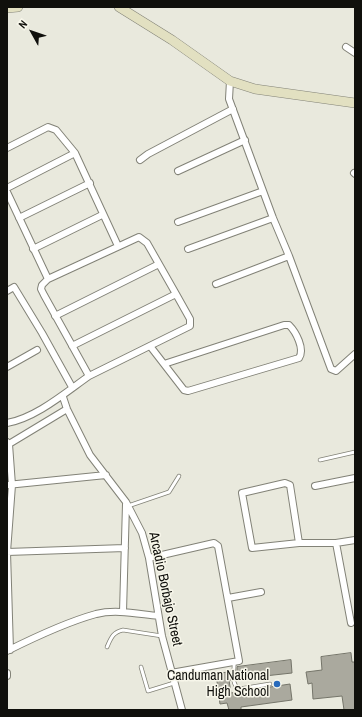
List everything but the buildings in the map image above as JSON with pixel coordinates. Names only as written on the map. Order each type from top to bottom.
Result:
[{"type":"street","points":[[7,8],[18,7]]},
{"type":"street","points":[[119,7],[172,40],[230,81],[255,89],[355,103]]},
{"type":"street","points":[[346,47],[355,53]]},
{"type":"street","points":[[230,81],[229,99],[331,369],[336,371],[355,354]]},
{"type":"street","points":[[140,160],[148,154],[233,108]]},
{"type":"street","points":[[7,148],[48,128],[56,130],[75,153],[90,183],[102,215],[118,246]]},
{"type":"street","points":[[178,170],[245,140]]},
{"type":"street","points":[[7,188],[75,153]]},
{"type":"street","points":[[19,218],[90,183]]},
{"type":"street","points":[[178,222],[263,191]]},
{"type":"street","points":[[7,192],[48,279]]},
{"type":"street","points":[[33,249],[102,215]]},
{"type":"street","points":[[188,250],[273,218]]},
{"type":"street","points":[[7,423],[28,416],[63,397],[74,385],[81,383],[89,376],[190,326],[190,319],[159,264],[142,238],[138,237],[118,246],[48,279],[42,284],[41,289],[89,376]]},
{"type":"street","points":[[216,284],[289,256]]},
{"type":"street","points":[[55,316],[159,264]]},
{"type":"street","points":[[7,291],[14,287],[74,385]]},
{"type":"street","points":[[72,346],[176,294]]},
{"type":"street","points":[[150,346],[184,390],[194,390],[299,358],[301,348],[293,329],[289,325],[284,325],[164,364]]},
{"type":"street","points":[[7,366],[37,350]]},
{"type":"street","name":"Arcadio Borbajo Street","points":[[63,397],[67,409],[90,455],[127,504],[142,533],[149,558],[162,636],[182,710]]},
{"type":"street","points":[[67,409],[8,443],[8,650],[29,639],[97,614],[123,612],[158,616]]},
{"type":"street","points":[[9,485],[64,478],[106,475]]},
{"type":"street","points":[[315,486],[355,478]]},
{"type":"street","points":[[299,543],[290,485],[285,483],[242,493],[252,548],[299,543],[336,543],[355,540]]},
{"type":"street","points":[[123,612],[127,504]]},
{"type":"street","points":[[149,558],[214,543],[216,544],[228,598],[239,661],[171,673]]},
{"type":"street","points":[[336,543],[351,623]]},
{"type":"street","points":[[7,552],[125,548]]},
{"type":"street","points":[[228,598],[261,592]]},
{"type":"lane","points":[[320,460],[355,452]]},
{"type":"lane","points":[[127,504],[169,492],[179,476]]},
{"type":"lane","points":[[107,647],[113,634],[118,631],[123,630],[162,636]]},
{"type":"lane","points":[[234,661],[233,681],[235,687],[239,690],[270,684]]},
{"type":"lane","points":[[141,667],[148,691],[174,683]]},
{"type":"place","name":"Canduman National High School","points":[[277,684]]}]
